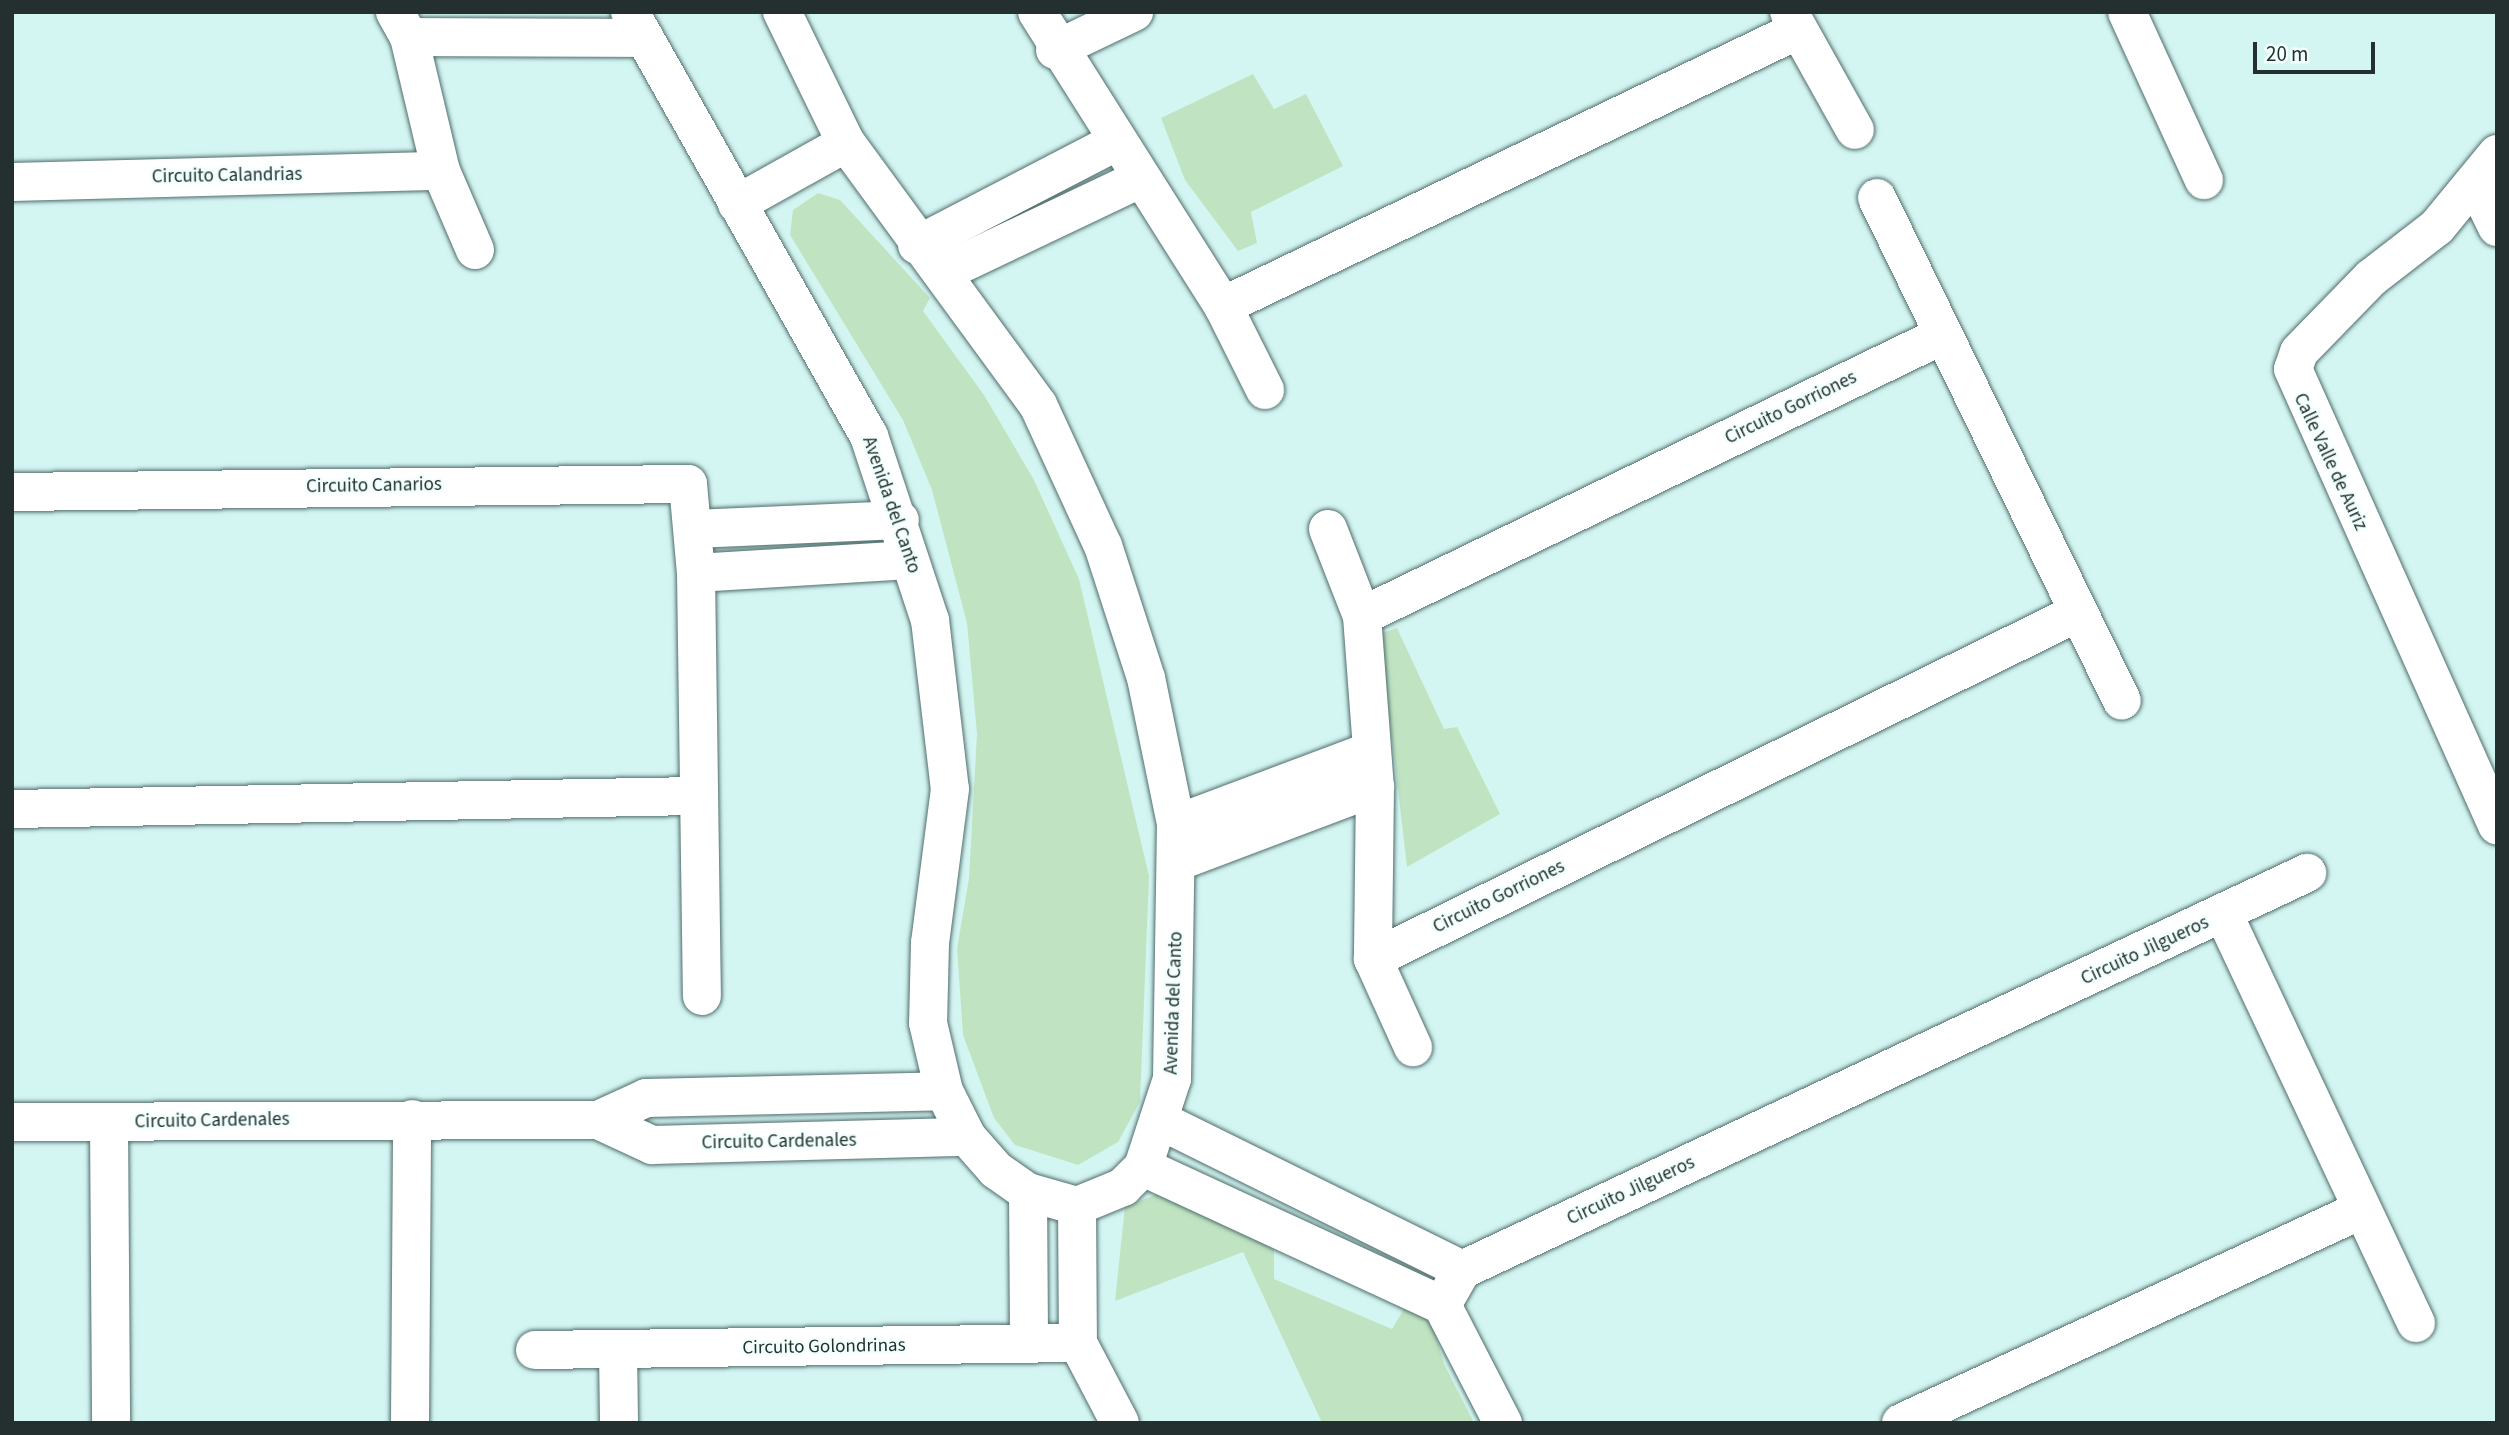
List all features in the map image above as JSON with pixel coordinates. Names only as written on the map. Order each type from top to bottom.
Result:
[{"type":"street","name":"Avenida del Canto","points":[[782,12],[846,143],[917,245],[944,272],[1038,405],[1103,546],[1146,678],[1176,824],[1177,862],[1172,1079],[1143,1167]]},
{"type":"street","points":[[1037,12],[1055,50],[1223,306],[1265,390]]},
{"type":"street","points":[[1055,50],[1134,12]]},
{"type":"street","points":[[2127,12],[2204,180]]},
{"type":"street","points":[[1223,306],[1794,21],[1855,130]]},
{"type":"street","points":[[475,250],[441,171],[402,25],[637,25]]},
{"type":"street","name":"Avenida del Canto","points":[[637,25],[869,436],[900,520],[930,620],[950,789],[930,943],[928,1023],[944,1091],[967,1137],[996,1170],[1028,1192],[1077,1206]]},
{"type":"street","points":[[917,245],[1116,142]]},
{"type":"street","points":[[737,204],[846,143]]},
{"type":"street","points":[[2486,169],[2497,227]]},
{"type":"street","name":"Calle Valle de Auriz","points":[[2486,169],[2437,227],[2371,278],[2299,352],[2293,369],[2497,825]]},
{"type":"street","name":"Circuito Calandrias","points":[[12,182],[441,171]]},
{"type":"street","points":[[944,272],[1140,179]]},
{"type":"street","points":[[1877,198],[2122,701]]},
{"type":"street","name":"Circuito Gorriones","points":[[1362,615],[1943,335]]},
{"type":"street","name":"Circuito Canarios","points":[[12,492],[674,480],[688,484],[693,496],[696,573],[696,796],[702,996]]},
{"type":"street","points":[[694,529],[900,520]]},
{"type":"street","points":[[1328,529],[1362,615],[1372,769],[1373,959],[1413,1047]]},
{"type":"street","points":[[696,573],[910,560]]},
{"type":"street","name":"Circuito Gorriones","points":[[1373,959],[2077,613]]},
{"type":"street","points":[[1176,824],[1372,769]]},
{"type":"street","points":[[1177,862],[1372,769]]},
{"type":"street","points":[[12,808],[696,796]]},
{"type":"street","points":[[2224,915],[2307,873]]},
{"type":"street","name":"Circuito Jilgueros","points":[[1462,1270],[2224,915],[2416,1323]]},
{"type":"street","name":"Circuito Cardenales","points":[[598,1120],[646,1098],[944,1091]]},
{"type":"street","points":[[410,1423],[412,1119]]},
{"type":"street","name":"Circuito Cardenales","points":[[12,1122],[598,1120],[652,1145],[967,1137]]},
{"type":"street","points":[[1159,1120],[1462,1270],[1442,1305]]},
{"type":"street","points":[[109,1123],[111,1423]]},
{"type":"street","points":[[1121,1423],[1079,1343],[1077,1206],[1122,1187],[1143,1167],[1442,1305],[1503,1423]]},
{"type":"street","points":[[1028,1192],[1029,1343]]},
{"type":"street","points":[[1901,1423],[2361,1210]]},
{"type":"street","name":"Circuito Golondrinas","points":[[535,1350],[1079,1343]]},
{"type":"street","points":[[618,1350],[619,1423]]},
{"type":"green space","points":[[1253,74],[1274,109],[1306,94],[1343,166],[1251,212],[1257,243],[1238,251],[1185,180],[1161,118]]},
{"type":"green space","points":[[818,193],[840,200],[930,298],[923,311],[984,395],[1034,480],[1079,579],[1149,876],[1140,1102],[1118,1142],[1078,1165],[1015,1145],[994,1118],[963,1035],[957,949],[969,878],[977,734],[967,623],[932,490],[903,420],[790,235],[793,210]]},
{"type":"green space","points":[[1397,628],[1444,729],[1457,727],[1500,814],[1407,867],[1380,634]]},
{"type":"green space","points":[[1170,1190],[1274,1250],[1274,1279],[1392,1329],[1407,1304],[1430,1316],[1444,1364],[1474,1423],[1322,1423],[1243,1252],[1115,1301],[1125,1206]]}]
